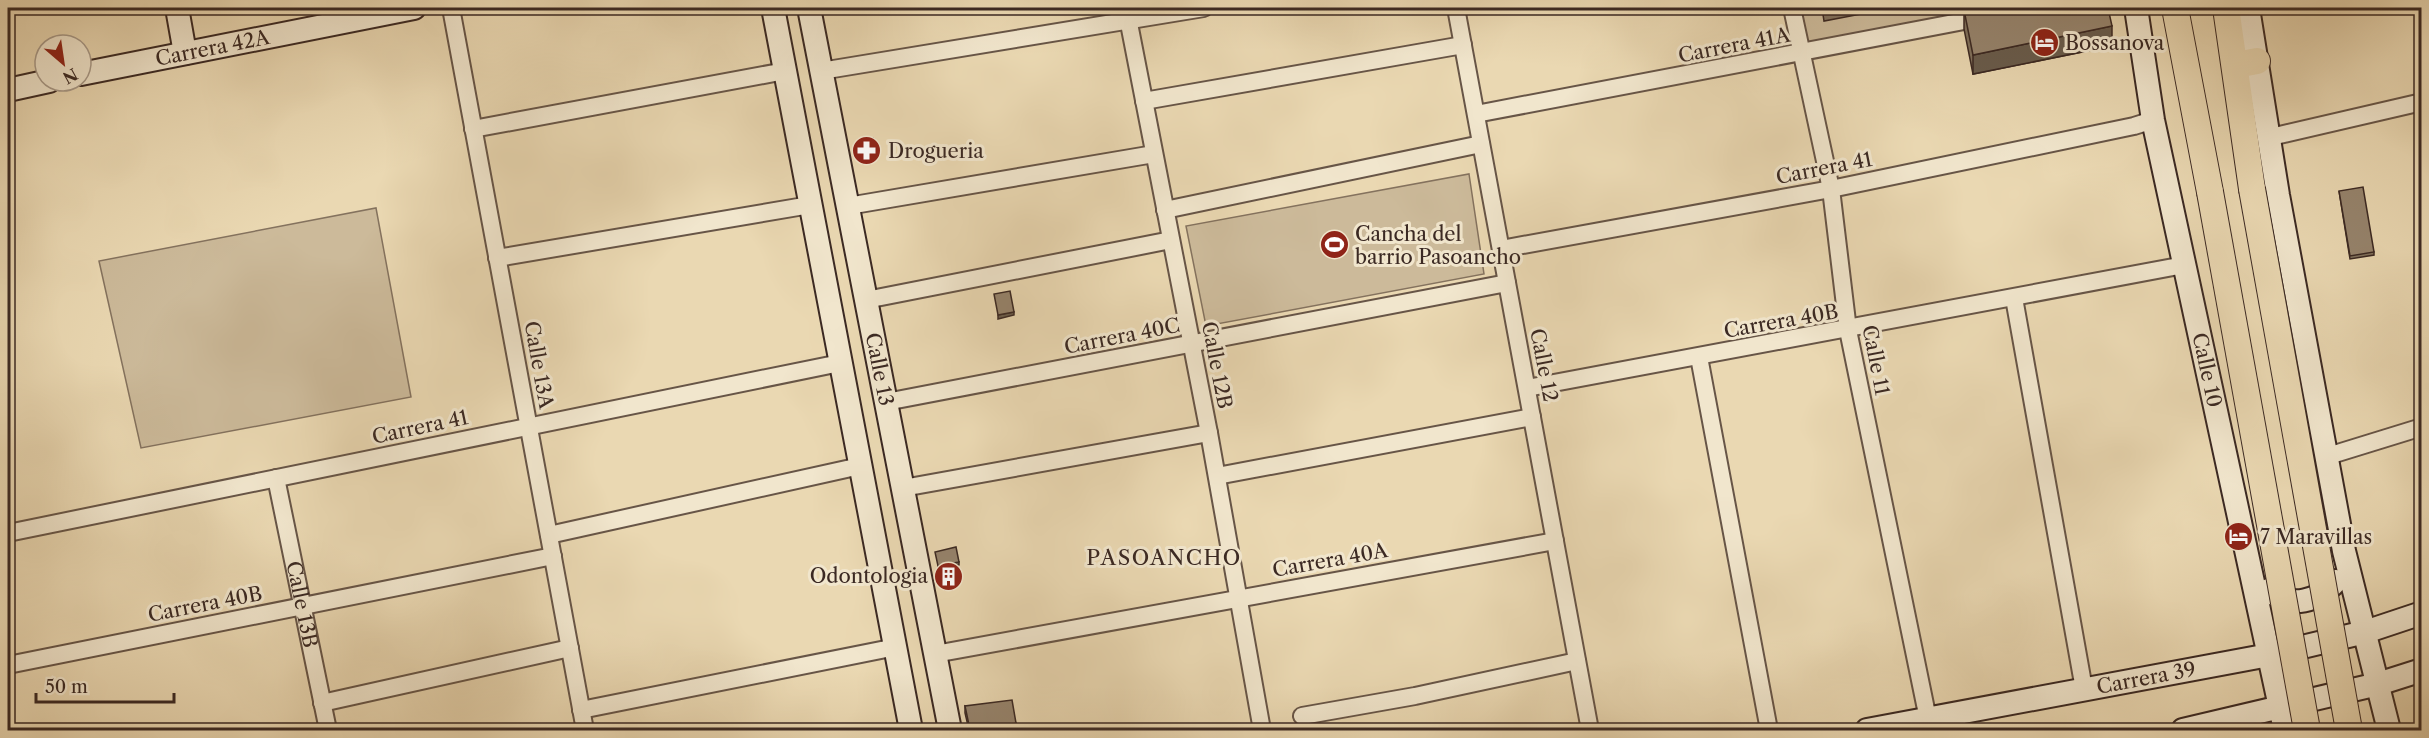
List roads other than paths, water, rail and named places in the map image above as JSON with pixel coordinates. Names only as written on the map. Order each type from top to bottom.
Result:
[{"type":"main road","points":[[177,8],[185,52]]},
{"type":"main road","name":"Carrera 42A","points":[[93,71],[414,8]]},
{"type":"main road","name":"Calle 13","points":[[773,8],[911,730]]},
{"type":"main road","name":"Calle 13","points":[[809,8],[950,730]]},
{"type":"main road","name":"Calle 10","points":[[2136,8],[2153,120],[2285,730]]},
{"type":"main road","points":[[2157,8],[2160,26],[2191,95]]},
{"type":"main road","name":"Calle 10","points":[[2175,8],[2307,730]]},
{"type":"main road","points":[[2226,8],[2271,137],[2278,195],[2344,551],[2389,730]]},
{"type":"main road","points":[[2248,8],[2246,63],[2252,189],[2349,730]]},
{"type":"main road","points":[[8,90],[33,85]]},
{"type":"main road","points":[[2249,562],[2262,584],[2275,596],[2292,601],[2309,601],[2325,593],[2337,581],[2343,564],[2344,551]]},
{"type":"main road","name":"Carrera 39","points":[[1867,730],[2269,655],[2365,632],[2421,614]]},
{"type":"main road","points":[[2269,655],[2278,670],[2290,683],[2306,692],[2340,694]]},
{"type":"main road","points":[[2183,730],[2224,727],[2280,708],[2378,684],[2421,670]]},
{"type":"street","name":"Calle 13A","points":[[451,8],[585,730]]},
{"type":"street","points":[[821,71],[1127,14],[1204,8]]},
{"type":"street","name":"Calle 12","points":[[1456,8],[1590,730]]},
{"type":"street","name":"Calle 11","points":[[1792,8],[1831,189],[1848,330],[1928,719]]},
{"type":"street","name":"Calle 12B","points":[[1127,14],[1209,433],[1262,730]]},
{"type":"street","name":"Carrera 41A","points":[[1476,114],[1802,54],[2000,14]]},
{"type":"street","points":[[1144,101],[1463,45]]},
{"type":"street","points":[[473,129],[785,71]]},
{"type":"street","points":[[2271,137],[2421,102]]},
{"type":"street","name":"Carrera 41","points":[[1501,249],[1831,189],[2134,126],[2153,120]]},
{"type":"street","points":[[1165,210],[1481,144]]},
{"type":"street","points":[[848,206],[1154,154]]},
{"type":"street","points":[[497,258],[810,205]]},
{"type":"street","points":[[866,300],[1171,240]]},
{"type":"street","name":"Carrera 40B","points":[[1527,388],[1848,330],[2184,265]]},
{"type":"street","name":"Carrera 40C","points":[[886,402],[1507,283]]},
{"type":"street","points":[[2014,298],[2084,688]]},
{"type":"street","points":[[1699,357],[1770,730]]},
{"type":"street","name":"Carrera 41","points":[[8,533],[840,363]]},
{"type":"street","points":[[1217,476],[1532,417]]},
{"type":"street","points":[[2328,456],[2421,427]]},
{"type":"street","points":[[903,488],[1209,433]]},
{"type":"street","points":[[549,535],[860,466]]},
{"type":"street","name":"Calle 13B","points":[[276,478],[328,730]]},
{"type":"street","name":"Carrera 40A","points":[[935,654],[1555,542]]},
{"type":"street","name":"Carrera 40B","points":[[8,665],[553,556]]},
{"type":"street","points":[[581,710],[896,647]]},
{"type":"street","points":[[322,703],[570,648]]},
{"type":"street","points":[[1302,716],[1415,696],[1577,661]]},
{"type":"place","name":"Bossanova","points":[[2044,43]]},
{"type":"place","name":"Drogueria","points":[[867,151]]},
{"type":"place","name":"Cancha del barrio Pasoancho","points":[[1334,245]]},
{"type":"place","name":"7 Maravillas","points":[[2239,537]]},
{"type":"place","name":"Odontologia","points":[[949,576]]},
{"type":"district","name":"PASOANCHO","points":[[1164,558]]}]
